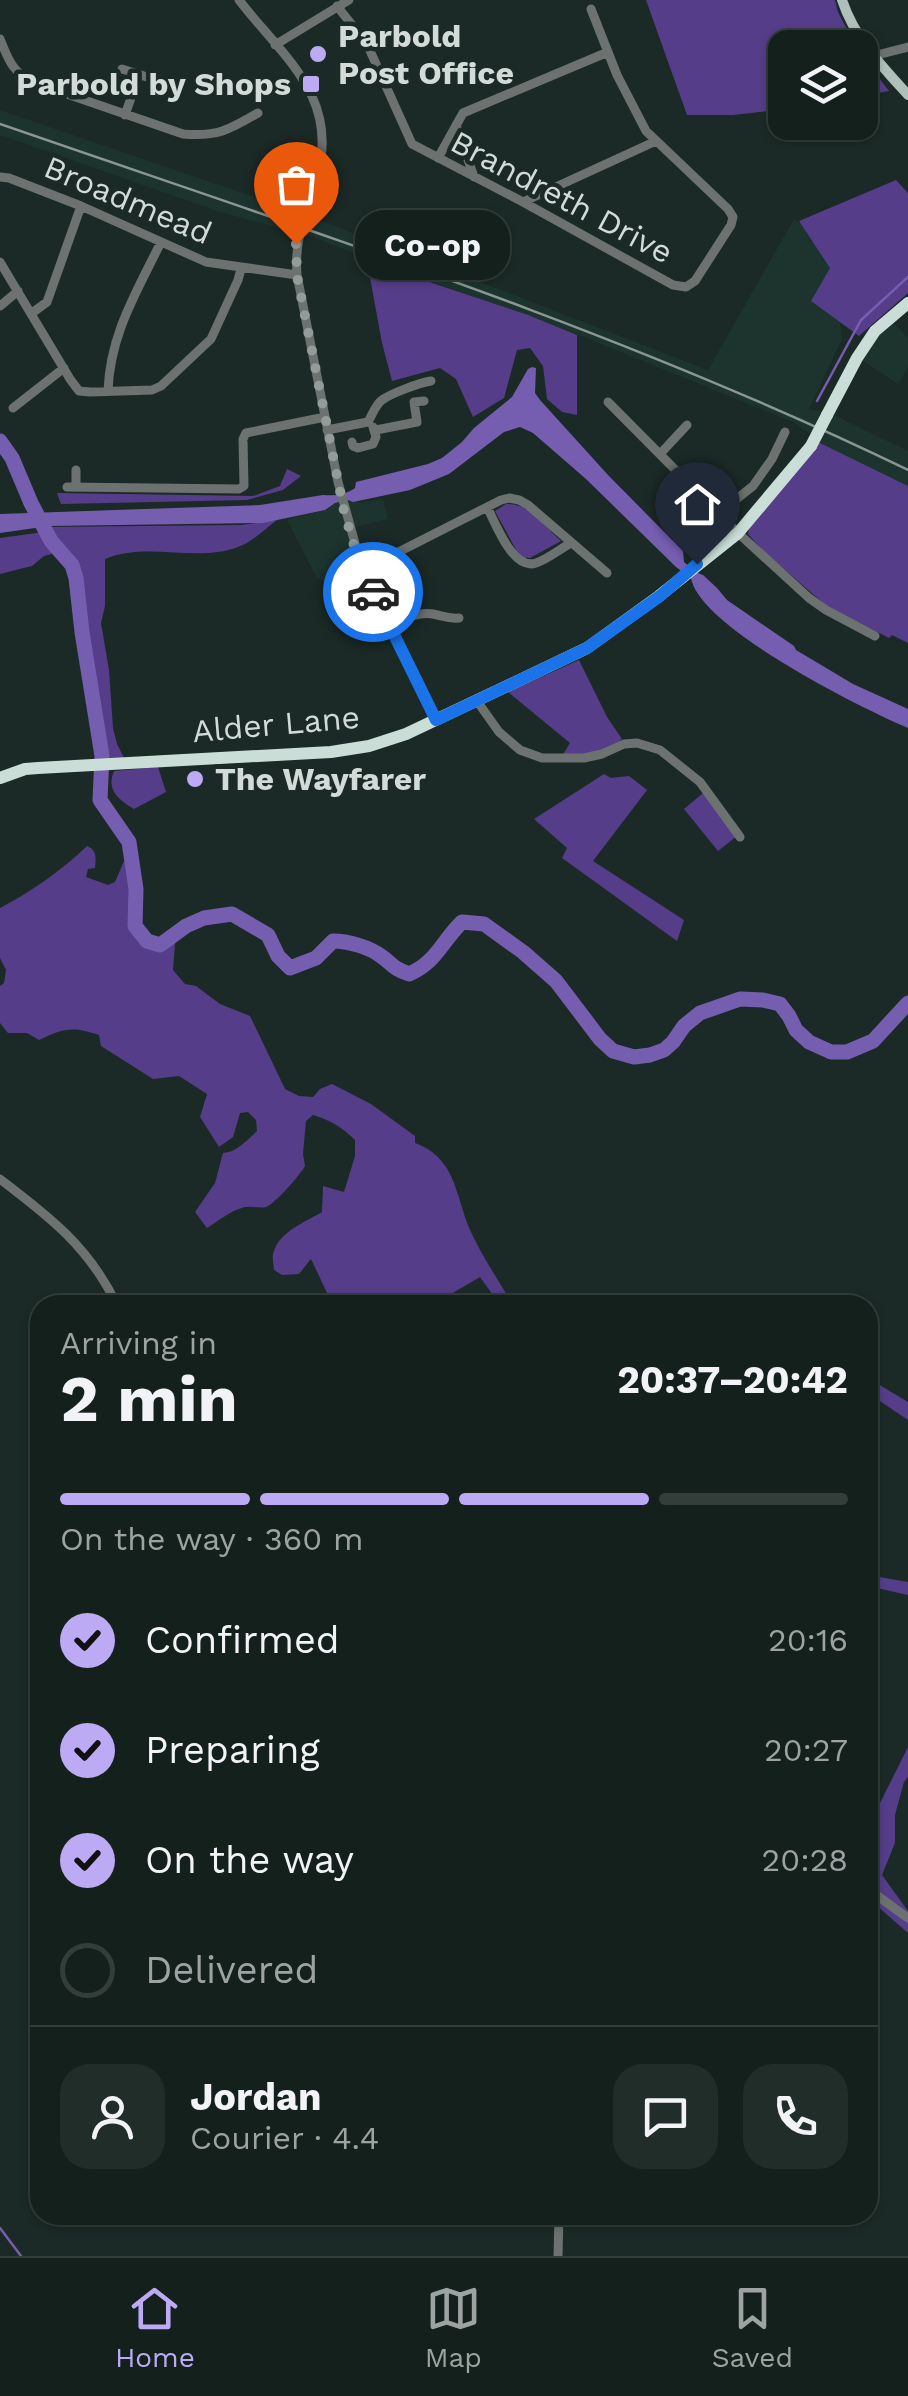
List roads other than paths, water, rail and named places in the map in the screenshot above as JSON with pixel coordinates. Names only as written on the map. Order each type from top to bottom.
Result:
[{"type":"highway","name":"Alder Lane","points":[[12,773],[93,764],[331,752],[388,741],[587,648],[738,533],[811,446],[856,358],[875,331],[908,304]]},
{"type":"main road","points":[[842,0],[854,30]]},
{"type":"main road","points":[[878,62],[908,95]]},
{"type":"street","points":[[239,0],[289,60],[314,98],[322,123],[321,160],[296,244],[297,276],[344,511],[362,570],[436,720]]},
{"type":"street","points":[[275,45],[348,0]]},
{"type":"street","name":"Brandreth Drive","points":[[337,6],[367,44],[412,144],[673,285],[686,287],[695,281],[733,217],[646,132],[617,76],[590,9]]},
{"type":"street","points":[[0,38],[20,76],[183,134],[201,136],[227,131],[258,113]]},
{"type":"street","points":[[878,55],[908,47]]},
{"type":"street","points":[[438,158],[463,113],[608,52]]},
{"type":"street","points":[[122,68],[172,86]]},
{"type":"street","points":[[125,114],[140,75]]},
{"type":"street","points":[[456,125],[474,177]]},
{"type":"street","points":[[522,202],[656,141]]},
{"type":"street","name":"Broadmead","points":[[0,176],[80,206],[206,262],[297,276]]},
{"type":"street","points":[[32,313],[47,302],[80,206]]},
{"type":"street","points":[[108,391],[118,329],[160,244]]},
{"type":"street","points":[[0,262],[79,390],[108,391],[152,390],[165,384],[212,339],[241,269]]},
{"type":"street","points":[[0,306],[18,292]]},
{"type":"street","points":[[13,408],[64,368]]},
{"type":"street","points":[[352,442],[358,448],[373,444],[372,426],[380,400],[431,380]]},
{"type":"street","points":[[328,430],[417,422],[414,402],[424,400]]},
{"type":"street","points":[[608,402],[738,533],[809,598],[875,636]]},
{"type":"street","points":[[76,470],[71,487],[239,489],[244,484],[246,433],[325,416]]},
{"type":"street","points":[[660,454],[688,424]]},
{"type":"street","points":[[720,513],[752,486],[785,432]]},
{"type":"street","points":[[362,570],[510,498],[519,500],[607,572]]},
{"type":"street","points":[[486,507],[515,558],[524,564],[534,565],[571,542]]},
{"type":"street","points":[[390,626],[429,613],[460,618]]},
{"type":"street","points":[[477,702],[499,732],[520,750],[542,758],[584,758],[624,744],[660,750],[700,782],[740,836]]},
{"type":"street","points":[[0,1179],[65,1230],[113,1295]]},
{"type":"street","points":[[878,1896],[908,1918]]},
{"type":"street","points":[[558,2256],[559,2225]]},
{"type":"waterway","points":[[817,401],[861,320],[908,277]]},
{"type":"waterway","points":[[0,441],[51,541],[72,565],[76,578],[102,756],[100,800],[129,842],[136,889],[135,926],[147,941],[160,945],[204,918],[232,914],[268,935],[278,956],[290,968],[316,958],[333,941],[339,941],[371,950],[409,974],[432,958],[462,922],[484,924],[556,981],[613,1051],[634,1057],[664,1050],[700,1013],[740,999],[780,1004],[796,1030],[809,1042],[831,1052],[847,1052],[873,1041],[908,1003]]},
{"type":"waterway","points":[[0,2228],[21,2256]]},
{"type":"railway","points":[[0,124],[573,326],[798,419],[908,470]]},
{"type":"place","name":"Parbold Post Office","points":[[318,54]]},
{"type":"place","name":"Parbold by Shops","points":[[311,84]]},
{"type":"place","name":"Co-op","points":[[296,244]]},
{"type":"place","name":"The Wayfarer","points":[[195,779]]}]
